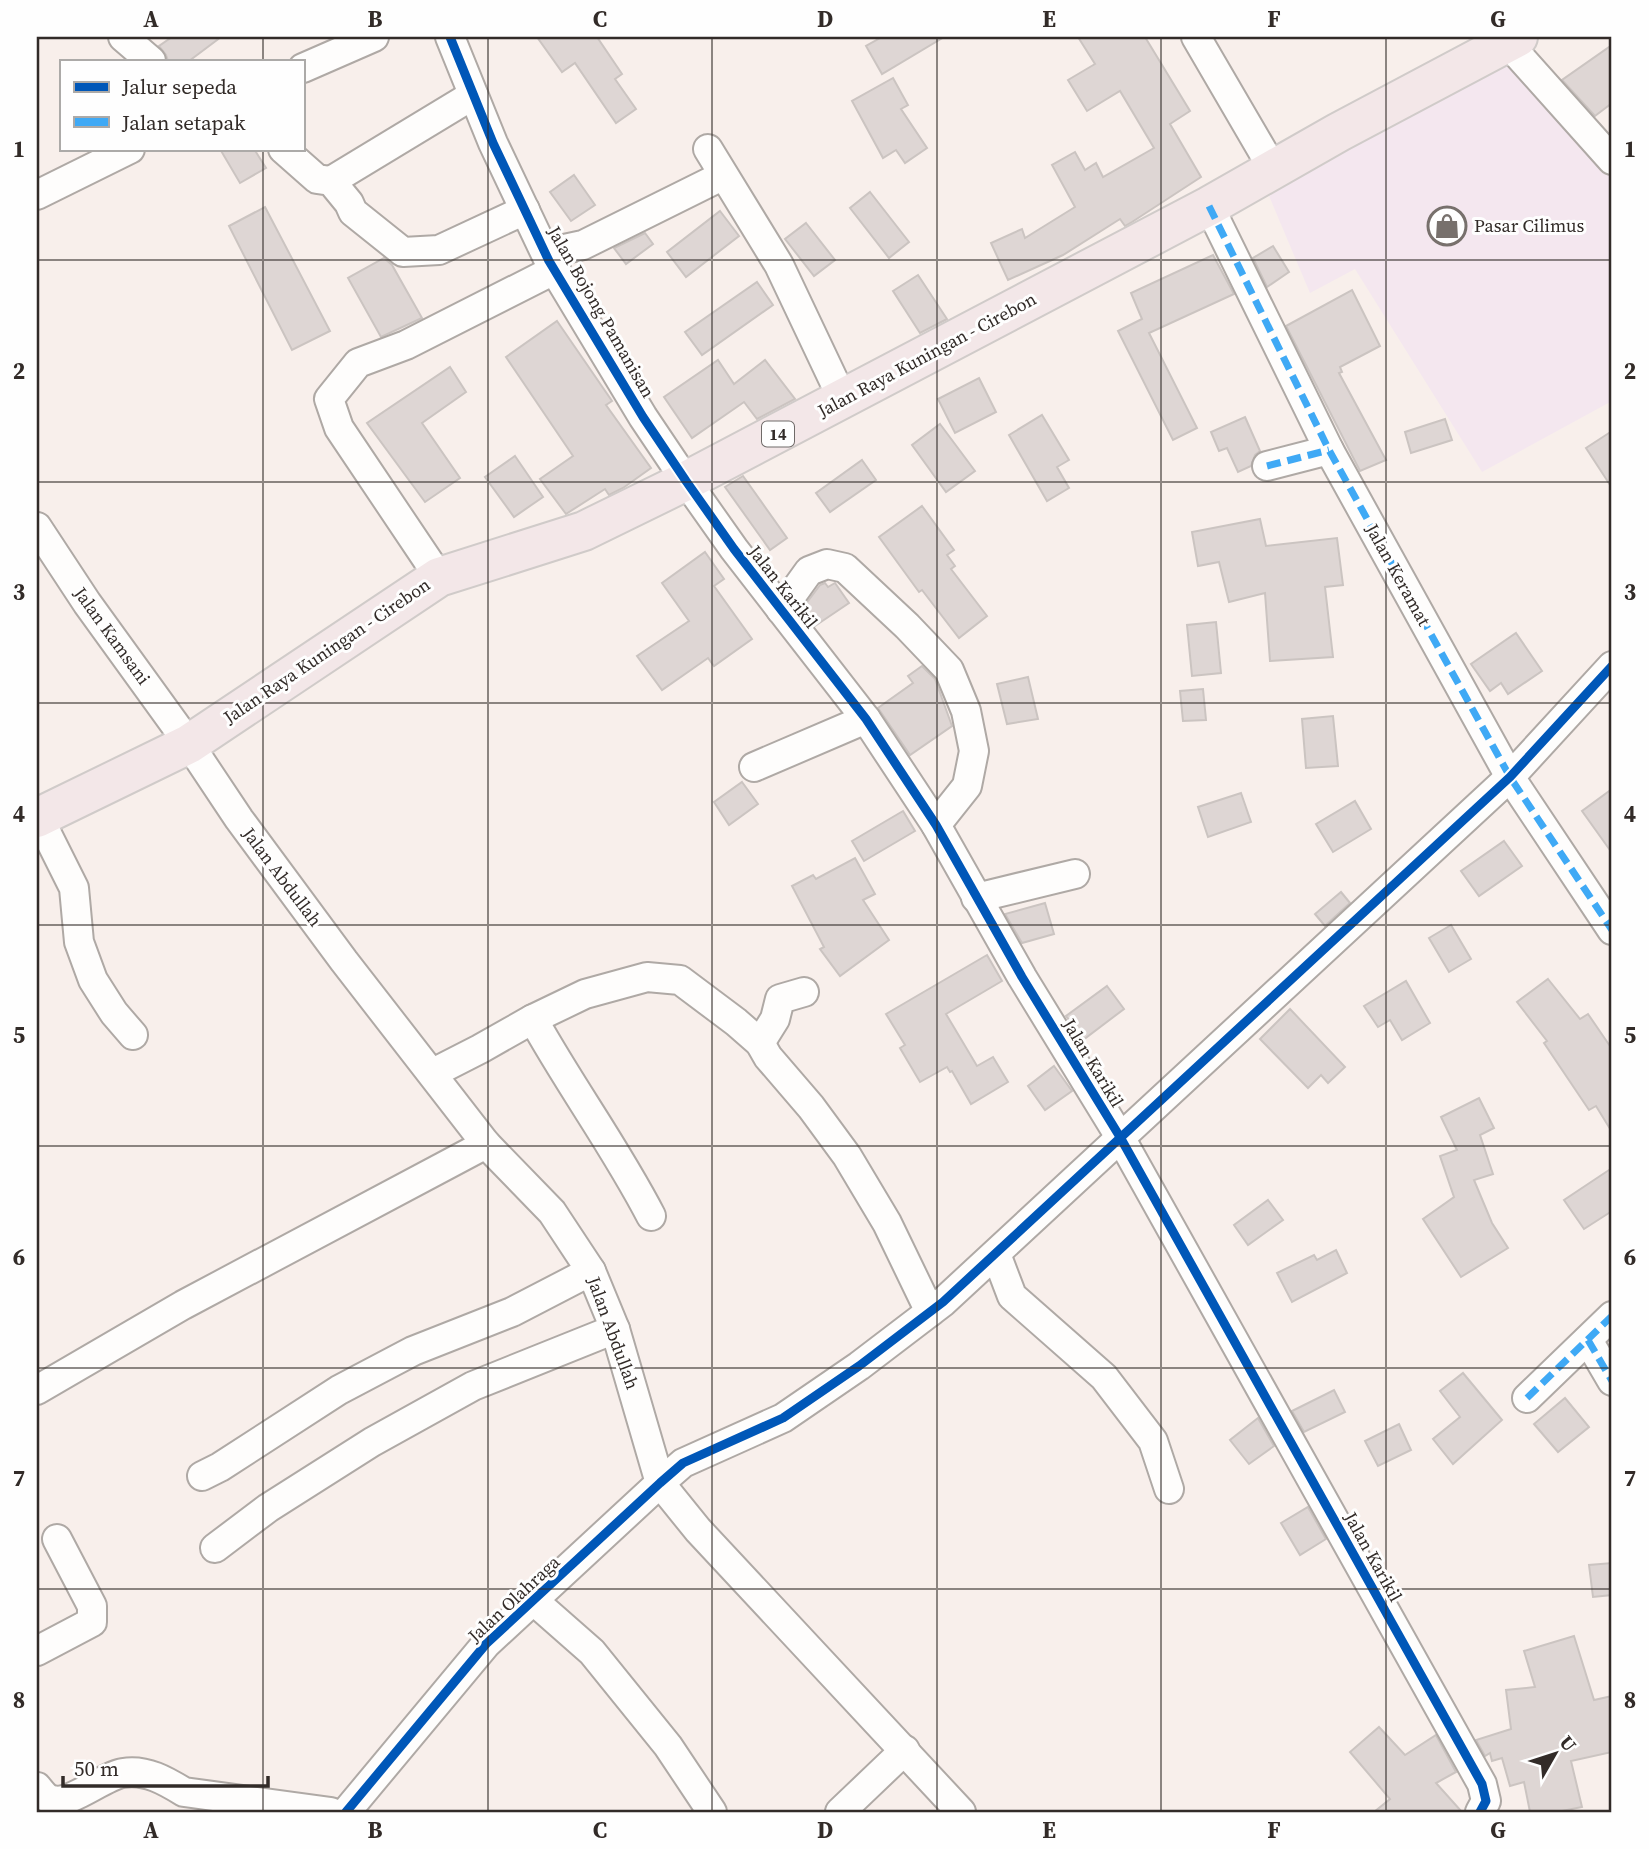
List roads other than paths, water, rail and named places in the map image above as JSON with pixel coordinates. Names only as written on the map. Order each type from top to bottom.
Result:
[{"type":"highway","name":"Jalan Raya Kuningan - Cirebon","points":[[37,816],[189,744],[439,576],[584,531],[686,481],[1209,206],[1509,39]]},
{"type":"street","points":[[123,37],[150,60]]},
{"type":"street","points":[[304,68],[374,37]]},
{"type":"street","name":"Jalan Bojong Pamanisan","points":[[450,37],[492,142],[551,261],[643,417],[686,481]]},
{"type":"street","points":[[1196,37],[1273,169]]},
{"type":"street","points":[[1509,39],[1612,160]]},
{"type":"street","points":[[284,150],[317,179],[331,181],[473,95]]},
{"type":"street","points":[[708,149],[722,176],[779,265],[843,400]]},
{"type":"street","points":[[37,195],[128,150]]},
{"type":"street","points":[[439,576],[339,428],[329,399],[358,363],[406,345],[551,261],[722,176]]},
{"type":"street","points":[[331,181],[349,203],[352,212],[403,252],[439,250],[525,209]]},
{"type":"street","name":"Jalan Keramat","points":[[1209,206],[1329,450],[1510,777],[1612,930]]},
{"type":"street","points":[[1267,466],[1329,450]]},
{"type":"street","name":"Jalan Karikil","points":[[686,481],[734,549],[866,719],[936,825],[976,898],[1119,1136],[1482,1784],[1483,1807]]},
{"type":"street","name":"Jalan Kamsani","points":[[37,527],[87,603],[189,744]]},
{"type":"street","points":[[781,610],[809,571],[827,564],[845,568],[949,670],[966,711],[974,751],[967,786],[936,825]]},
{"type":"street","name":"Jalan Olahraga","points":[[346,1812],[486,1644],[660,1483],[683,1463],[783,1418],[859,1366],[930,1312],[996,1254],[1119,1136],[1510,777],[1612,666]]},
{"type":"street","points":[[754,767],[866,719]]},
{"type":"street","name":"Jalan Abdullah","points":[[189,744],[271,863],[344,961],[486,1144],[552,1212],[591,1271],[615,1329],[660,1483],[698,1530],[961,1812]]},
{"type":"street","points":[[37,816],[74,888],[79,942],[93,981],[114,1013],[133,1035]]},
{"type":"street","points":[[976,898],[1075,874]]},
{"type":"street","points":[[433,1073],[585,993],[647,977],[680,980],[736,1021],[760,1043],[768,1057],[811,1107],[847,1156],[887,1223],[930,1312]]},
{"type":"street","points":[[760,1043],[775,1019],[780,999],[804,992]]},
{"type":"street","points":[[533,1018],[557,1062],[629,1174],[651,1216]]},
{"type":"street","points":[[37,1390],[183,1305],[486,1144]]},
{"type":"street","points":[[996,1254],[1012,1296],[1104,1377],[1153,1441],[1169,1489]]},
{"type":"street","points":[[202,1476],[339,1390],[413,1351],[512,1312],[591,1271]]},
{"type":"street","points":[[1527,1398],[1612,1316]]},
{"type":"street","points":[[215,1548],[268,1508],[372,1442],[472,1386],[615,1329]]},
{"type":"street","points":[[1588,1340],[1612,1381]]},
{"type":"street","points":[[37,1651],[92,1622],[92,1606],[57,1539]]},
{"type":"street","points":[[534,1601],[592,1652],[668,1746],[712,1812]]},
{"type":"street","points":[[841,1812],[905,1750]]},
{"type":"street","points":[[37,1787],[51,1800],[60,1801],[123,1773],[144,1773],[164,1780],[184,1792],[331,1812]]},
{"type":"place","name":"Pasar Cilimus","points":[[1447,226]]}]
